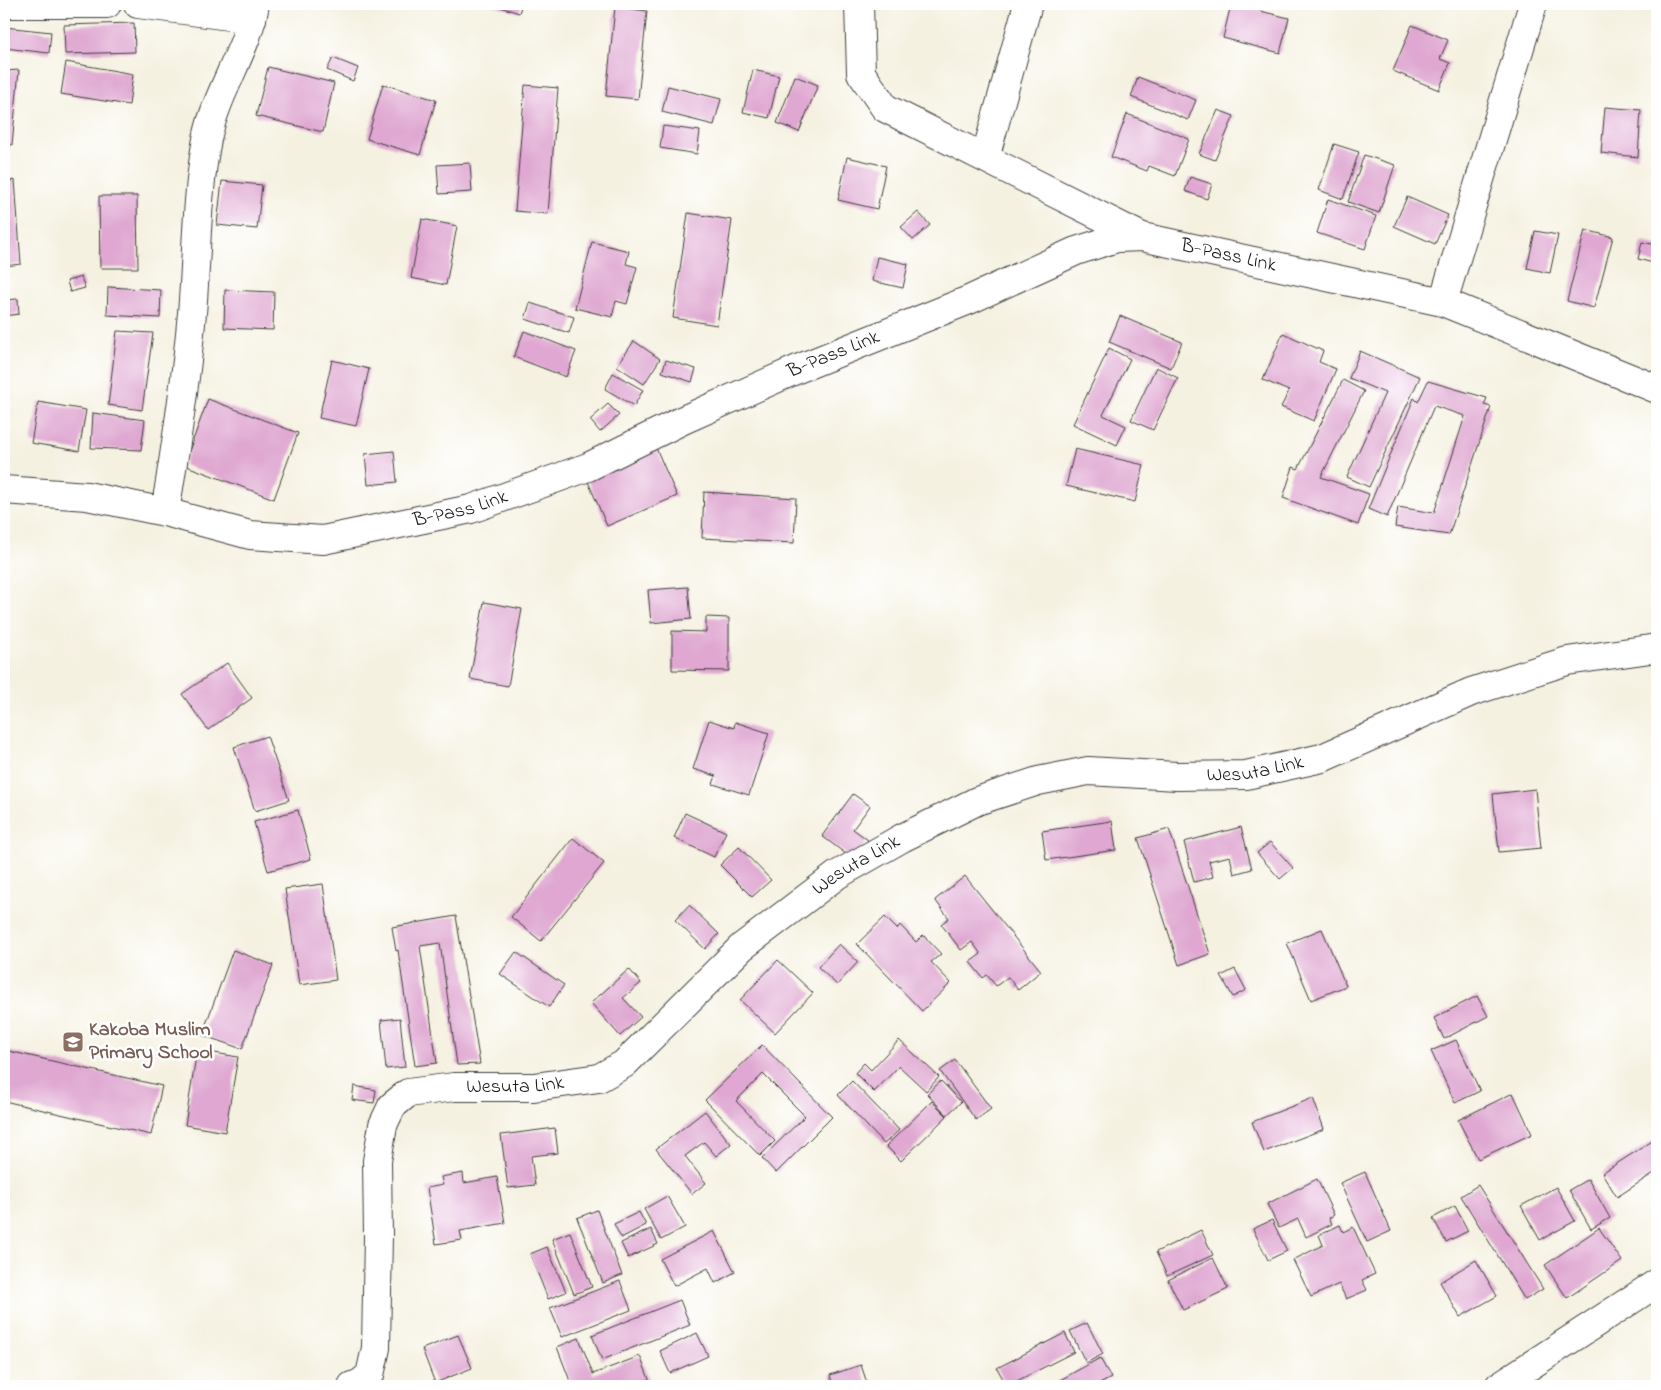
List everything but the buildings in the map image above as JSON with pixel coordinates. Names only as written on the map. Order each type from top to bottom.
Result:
[{"type":"street","points":[[4,4],[107,4]]},
{"type":"street","points":[[138,4],[253,11],[220,95],[207,138],[199,196],[192,312],[183,402],[165,512]]},
{"type":"street","points":[[859,4],[861,74],[885,108],[1142,237]]},
{"type":"street","points":[[985,158],[1028,4]]},
{"type":"street","points":[[1443,302],[1533,4]]},
{"type":"street","name":"B-Pass Link","points":[[4,490],[87,496],[165,512],[250,535],[324,540],[471,509],[588,467],[683,420],[791,372],[969,300],[1076,251],[1117,238],[1142,237],[1443,302],[1657,389]]},
{"type":"street","name":"Wesuta Link","points":[[352,1386],[360,1384],[370,1376],[376,1348],[377,1161],[383,1125],[392,1106],[408,1093],[454,1086],[534,1087],[599,1078],[624,1064],[742,947],[837,875],[902,838],[977,801],[1038,781],[1088,771],[1177,776],[1246,775],[1322,758],[1471,692],[1567,661],[1657,648]]},
{"type":"street","points":[[1499,1386],[1532,1377],[1657,1283]]},
{"type":"place","name":"Kakoba Muslim Primary School","points":[[73,1042]]}]
